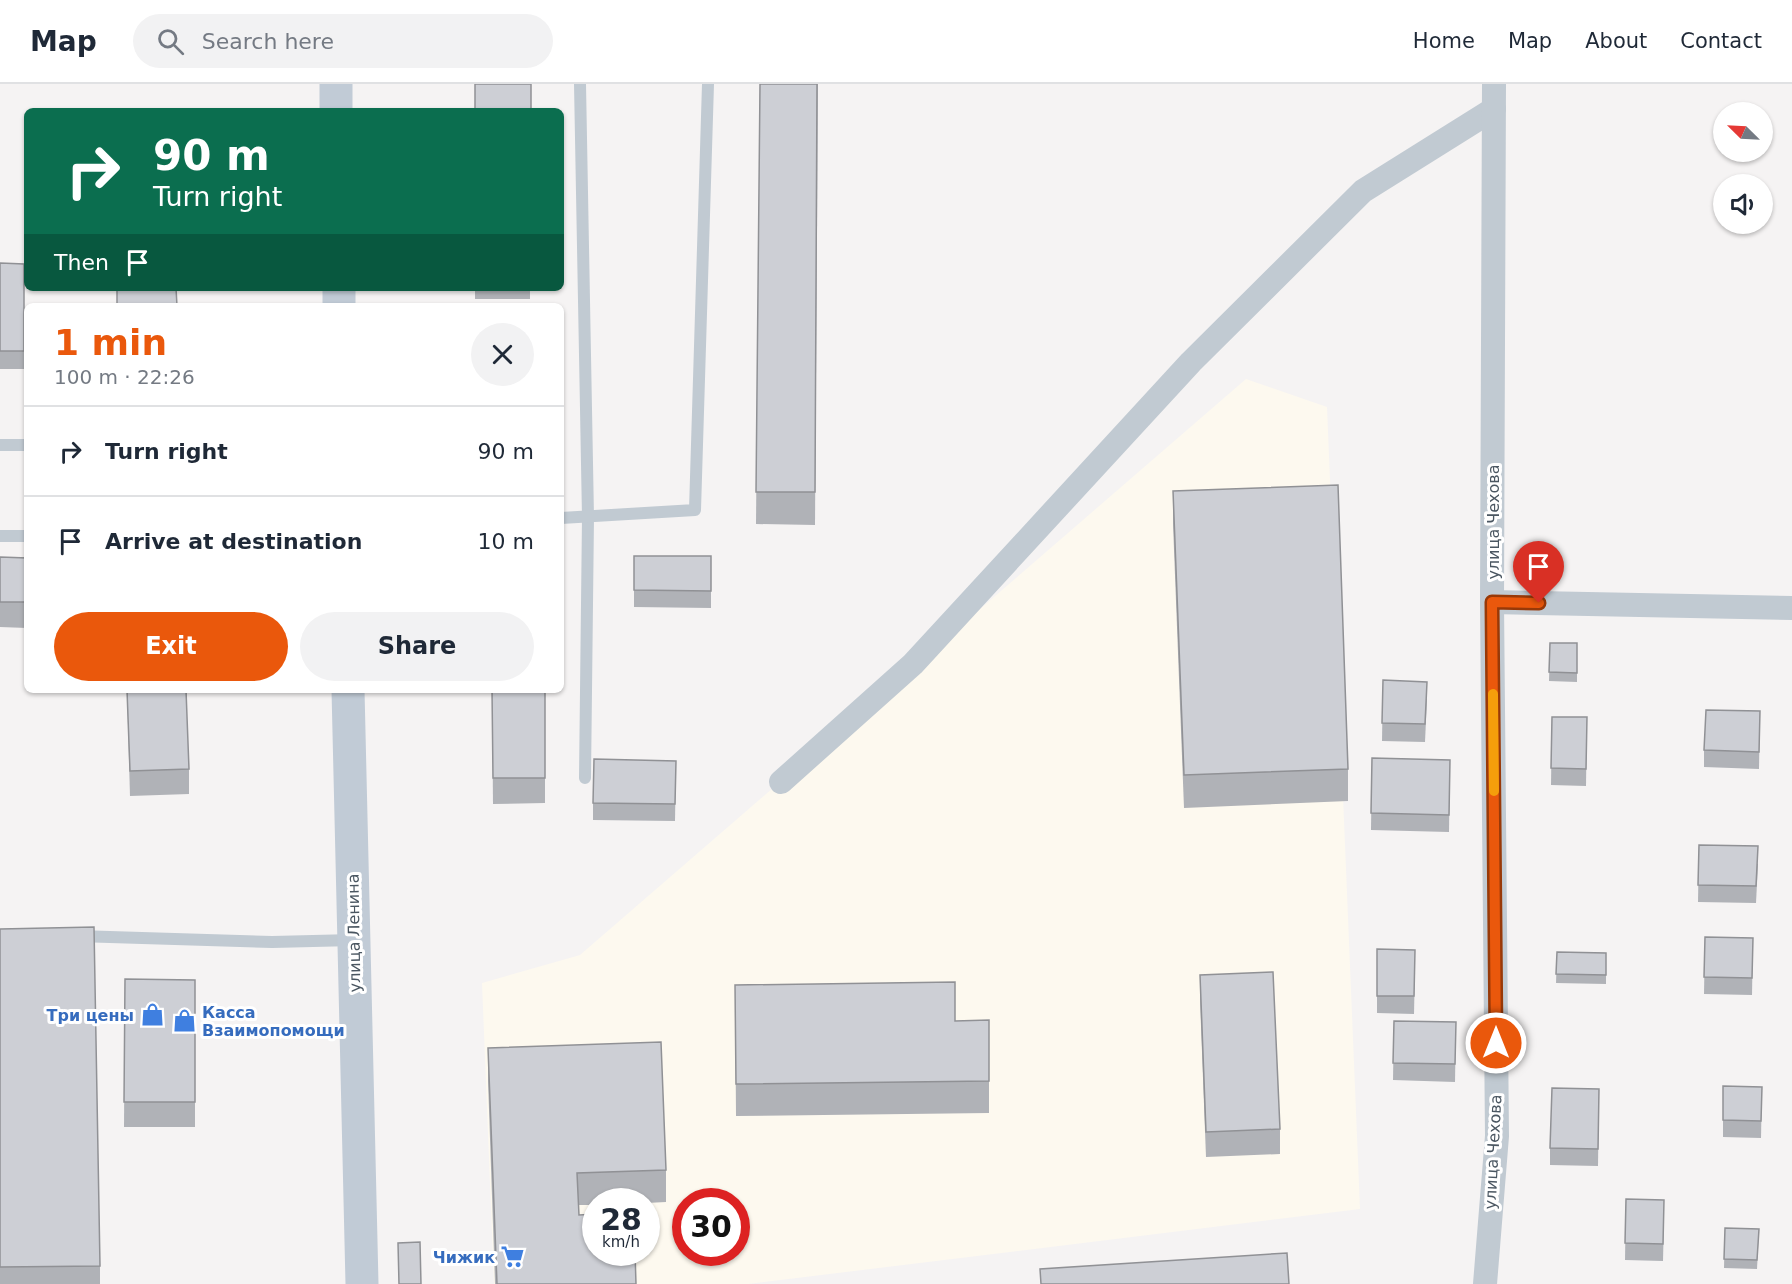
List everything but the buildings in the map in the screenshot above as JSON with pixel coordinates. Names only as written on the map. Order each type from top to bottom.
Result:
[{"type":"main road","points":[[336,84],[336,108]]},
{"type":"main road","name":"улица Ленина","points":[[348,693],[362,1284]]},
{"type":"street","name":"улица Чехова","points":[[1485,1284],[1497,1136],[1492,602],[1494,84]]},
{"type":"street","points":[[782,782],[913,664],[1191,362],[1364,191],[1494,109]]},
{"type":"street","points":[[1492,602],[1792,609]]},
{"type":"lane","points":[[580,84],[588,517],[585,778]]},
{"type":"lane","points":[[564,518],[695,510],[708,84]]},
{"type":"lane","points":[[0,445],[24,445]]},
{"type":"lane","points":[[0,536],[24,536]]},
{"type":"lane","points":[[69,936],[272,942],[355,940]]},
{"type":"shaded area","points":[[1246,379],[1327,407],[1360,1209],[748,1284],[494,1284],[482,983],[580,955]]},
{"type":"slow traffic","points":[[1493,694],[1494,791]]},
{"type":"place","name":"Три цены","points":[[152,1015]]},
{"type":"place","name":"Касса Взаимопомощи","points":[[184,1021]]},
{"type":"place","name":"Чижик","points":[[513,1257]]},
{"type":"route","points":[[1496,1043],[1492,602],[1539,603]]}]
